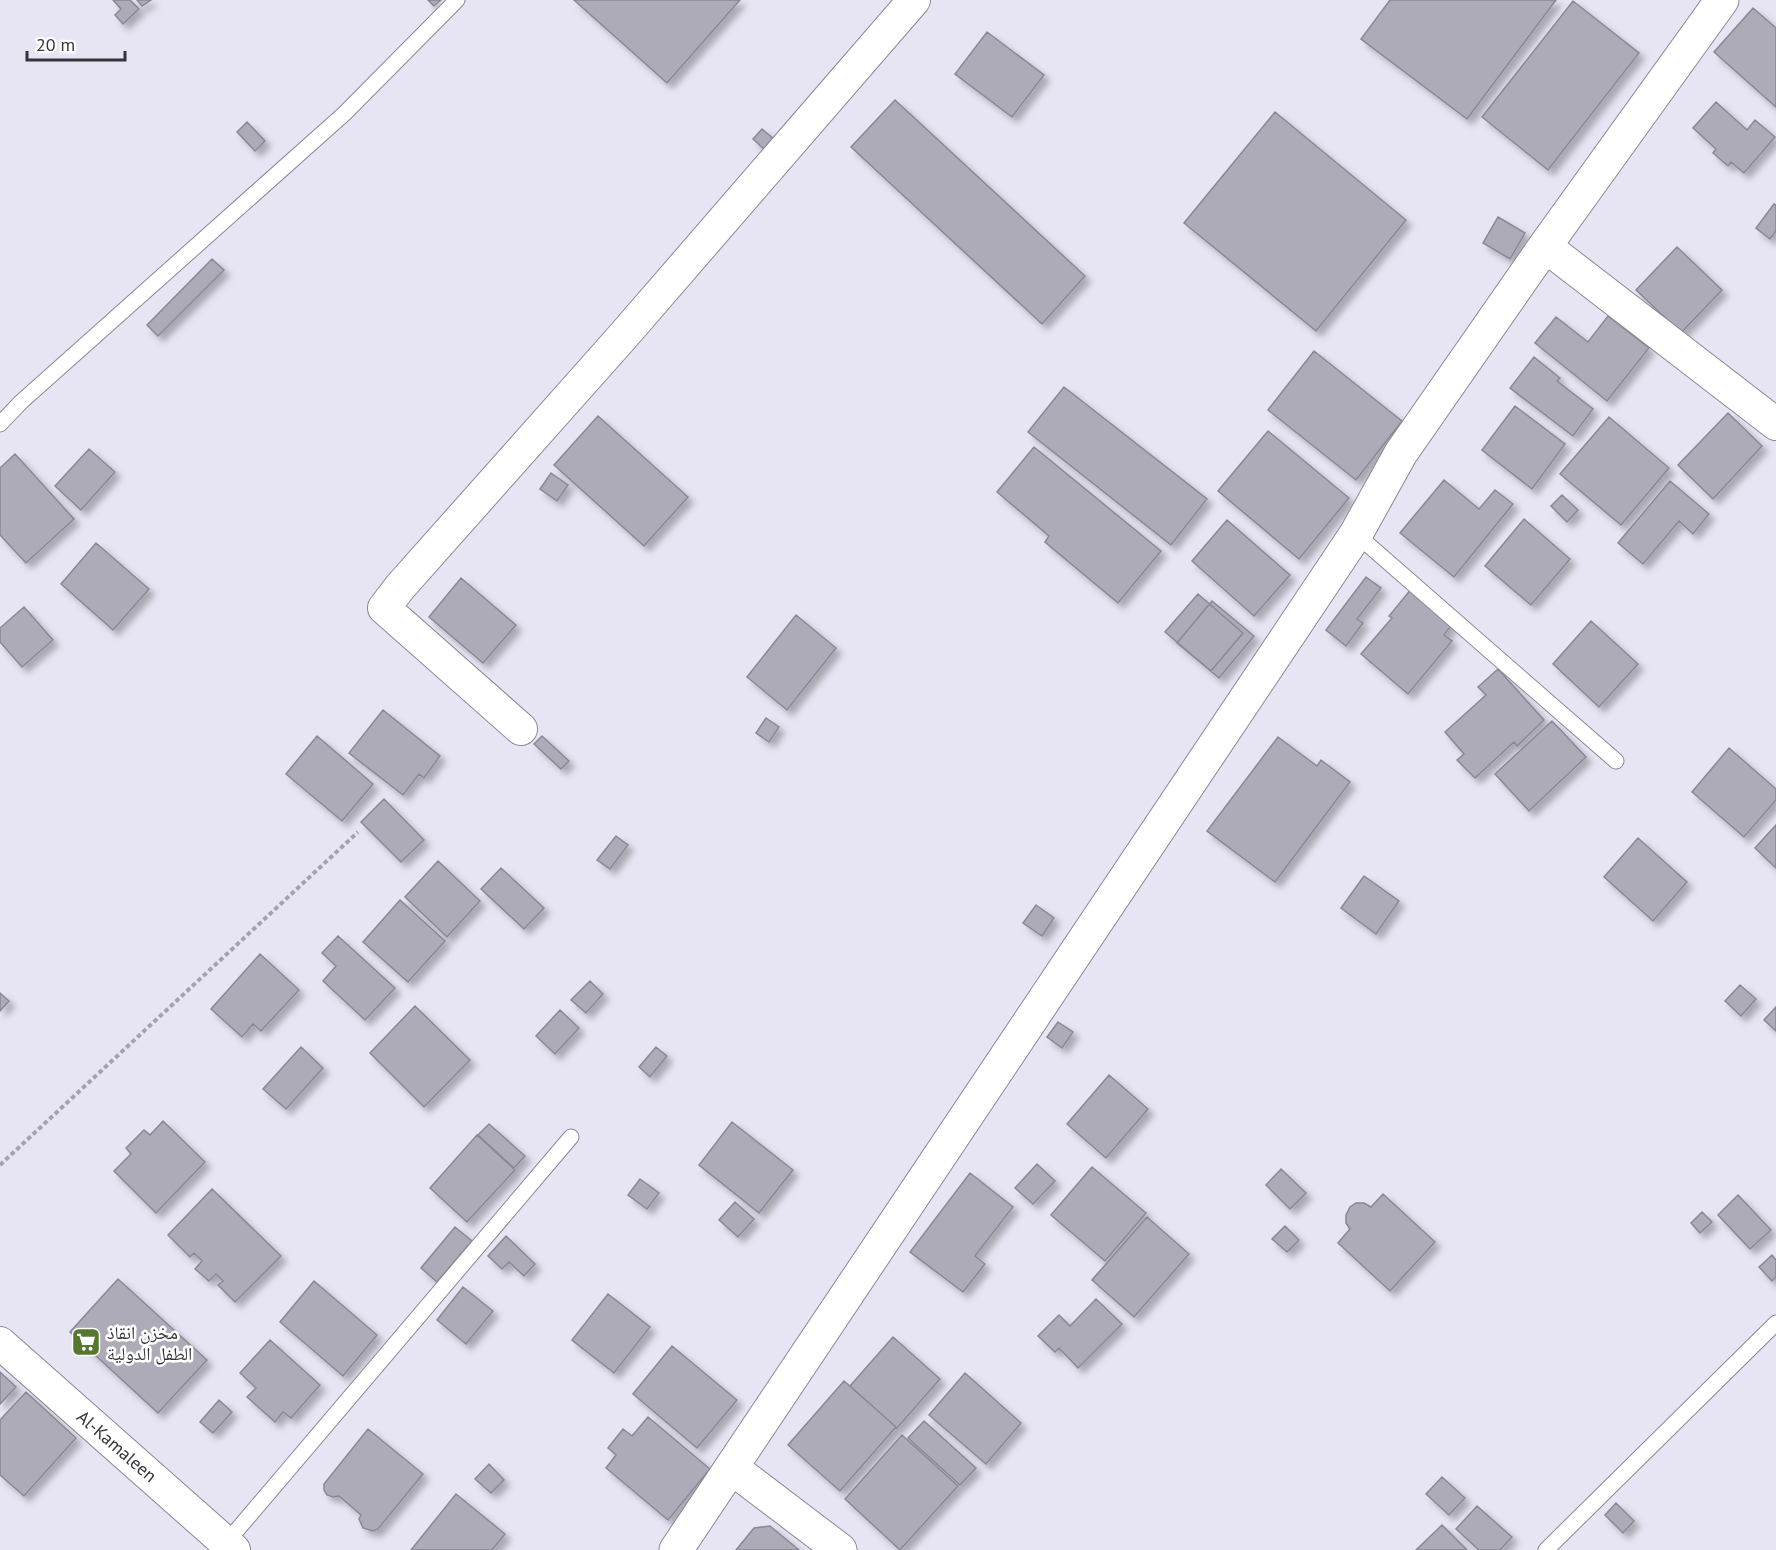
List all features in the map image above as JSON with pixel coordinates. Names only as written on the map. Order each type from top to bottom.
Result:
[{"type":"street","points":[[521,729],[384,608],[399,586],[624,335],[914,0]]},
{"type":"street","points":[[676,1550],[1356,534],[1401,453],[1545,246],[1722,0]]},
{"type":"street","points":[[1545,246],[1776,424]]},
{"type":"street","name":"Al-Kamaleen","points":[[0,1343],[230,1546]]},
{"type":"street","points":[[732,1468],[840,1550]]},
{"type":"lane","points":[[0,424],[21,402],[344,114],[457,0]]},
{"type":"lane","points":[[1356,534],[1616,761]]},
{"type":"lane","points":[[230,1546],[571,1137]]},
{"type":"lane","points":[[1546,1550],[1776,1323]]},
{"type":"path","points":[[0,1164],[358,832]]},
{"type":"building","points":[[113,0],[130,0],[139,9],[123,24],[115,15],[121,9]]},
{"type":"building","points":[[137,0],[151,0],[142,6]]},
{"type":"building","points":[[428,0],[441,0],[434,6]]},
{"type":"building","points":[[574,0],[740,0],[667,83]]},
{"type":"building","points":[[1390,0],[1556,0],[1467,119],[1361,39]]},
{"type":"building","points":[[1573,1],[1639,53],[1548,170],[1482,117]]},
{"type":"building","points":[[1753,8],[1776,28],[1776,107],[1714,52]]},
{"type":"building","points":[[987,32],[1044,75],[1012,117],[955,74]]},
{"type":"building","points":[[895,100],[1085,276],[1042,324],[851,147]]},
{"type":"building","points":[[1716,102],[1747,130],[1755,120],[1775,137],[1744,173],[1731,162],[1728,166],[1713,153],[1716,149],[1693,128]]},
{"type":"building","points":[[1275,112],[1406,220],[1316,331],[1184,223]]},
{"type":"building","points":[[247,122],[265,141],[255,151],[237,132]]},
{"type":"building","points":[[762,129],[775,140],[765,150],[753,139]]},
{"type":"building","points":[[1774,204],[1776,205],[1776,231],[1770,239],[1756,228]]},
{"type":"building","points":[[1498,217],[1525,233],[1510,259],[1483,243]]},
{"type":"building","points":[[1677,247],[1722,290],[1681,333],[1636,290]]},
{"type":"building","points":[[212,259],[224,270],[158,336],[147,325]]},
{"type":"building","points":[[1608,316],[1649,348],[1607,401],[1535,343],[1556,317],[1588,342]]},
{"type":"building","points":[[1314,351],[1402,421],[1356,480],[1268,410]]},
{"type":"building","points":[[1534,357],[1560,378],[1557,381],[1593,409],[1573,436],[1510,388]]},
{"type":"building","points":[[1064,387],[1207,499],[1171,545],[1028,432]]},
{"type":"building","points":[[1515,406],[1565,444],[1532,489],[1482,450]]},
{"type":"building","points":[[1728,413],[1762,446],[1713,499],[1678,465]]},
{"type":"building","points":[[598,416],[688,497],[644,546],[554,465]]},
{"type":"building","points":[[1609,417],[1669,468],[1621,525],[1560,474]]},
{"type":"building","points":[[1268,431],[1349,498],[1299,559],[1218,491]]},
{"type":"building","points":[[1034,447],[1161,551],[1118,603],[1045,542],[1049,536],[997,492]]},
{"type":"building","points":[[89,449],[115,472],[81,510],[55,486]]},
{"type":"building","points":[[15,454],[74,519],[26,563],[0,535],[0,468]]},
{"type":"building","points":[[551,473],[568,485],[557,501],[540,489]]},
{"type":"building","points":[[1444,480],[1479,509],[1495,490],[1513,504],[1454,577],[1400,533]]},
{"type":"building","points":[[1670,481],[1709,514],[1693,534],[1679,521],[1643,564],[1618,543]]},
{"type":"building","points":[[1562,495],[1578,510],[1567,522],[1551,506]]},
{"type":"building","points":[[1524,519],[1570,559],[1531,605],[1485,566]]},
{"type":"building","points":[[1227,520],[1290,575],[1254,616],[1192,561]]},
{"type":"building","points":[[96,543],[149,589],[113,630],[61,584]]},
{"type":"building","points":[[1366,577],[1381,588],[1357,619],[1363,623],[1346,646],[1326,630]]},
{"type":"building","points":[[461,578],[516,625],[483,663],[429,617]]},
{"type":"building","points":[[1412,588],[1453,623],[1444,635],[1452,641],[1408,694],[1361,654],[1392,618],[1389,616]]},
{"type":"building","points":[[1198,594],[1243,633],[1211,671],[1165,632]]},
{"type":"building","points":[[1212,601],[1254,636],[1219,678],[1177,643]]},
{"type":"building","points":[[24,607],[53,640],[22,667],[0,642],[0,628]]},
{"type":"building","points":[[796,615],[836,648],[787,710],[747,677]]},
{"type":"building","points":[[1591,621],[1638,664],[1599,707],[1553,664]]},
{"type":"building","points":[[1498,669],[1544,720],[1517,746],[1514,742],[1475,778],[1457,760],[1464,754],[1445,732],[1486,695],[1478,687]]},
{"type":"building","points":[[383,710],[440,756],[424,778],[419,774],[403,795],[349,753]]},
{"type":"building","points":[[766,718],[779,727],[769,742],[756,733]]},
{"type":"building","points":[[1552,721],[1586,757],[1529,811],[1495,774]]},
{"type":"building","points":[[317,736],[373,784],[342,821],[286,774]]},
{"type":"building","points":[[542,736],[569,761],[561,769],[534,744]]},
{"type":"building","points":[[1278,737],[1317,766],[1321,760],[1350,782],[1275,882],[1207,831]]},
{"type":"building","points":[[1729,748],[1776,789],[1776,800],[1744,837],[1692,792]]},
{"type":"building","points":[[384,799],[424,840],[401,862],[361,822]]},
{"type":"building","points":[[1776,825],[1776,868],[1755,848]]},
{"type":"building","points":[[616,836],[628,845],[610,869],[597,860]]},
{"type":"building","points":[[1638,838],[1687,882],[1653,921],[1604,877]]},
{"type":"building","points":[[438,861],[480,901],[447,937],[405,897]]},
{"type":"building","points":[[501,868],[544,908],[524,929],[481,889]]},
{"type":"building","points":[[1364,876],[1399,901],[1376,934],[1341,908]]},
{"type":"building","points":[[400,900],[445,941],[408,982],[363,942]]},
{"type":"building","points":[[1036,905],[1054,918],[1042,936],[1023,923]]},
{"type":"building","points":[[338,936],[395,988],[365,1020],[323,981],[336,966],[322,953]]},
{"type":"building","points":[[260,954],[299,990],[261,1031],[253,1024],[242,1037],[211,1009]]},
{"type":"building","points":[[590,981],[603,994],[586,1013],[571,1000]]},
{"type":"building","points":[[1740,985],[1756,999],[1741,1016],[1725,1001]]},
{"type":"building","points":[[0,993],[9,1001],[0,1011]]},
{"type":"building","points":[[415,1006],[470,1060],[424,1107],[370,1053]]},
{"type":"building","points":[[1776,1007],[1776,1031],[1764,1020]]},
{"type":"building","points":[[560,1010],[579,1028],[555,1054],[536,1036]]},
{"type":"building","points":[[1058,1022],[1073,1032],[1062,1048],[1047,1037]]},
{"type":"building","points":[[301,1047],[323,1068],[286,1109],[263,1089]]},
{"type":"building","points":[[656,1047],[667,1056],[650,1077],[639,1067]]},
{"type":"building","points":[[1109,1075],[1148,1109],[1106,1158],[1067,1124]]},
{"type":"building","points":[[163,1121],[205,1162],[156,1213],[114,1171],[131,1154],[126,1148],[144,1130],[150,1135]]},
{"type":"building","points":[[732,1122],[793,1170],[759,1213],[699,1165]]},
{"type":"building","points":[[489,1124],[525,1156],[514,1168],[478,1135]]},
{"type":"building","points":[[477,1135],[515,1170],[467,1222],[430,1188]]},
{"type":"building","points":[[1037,1164],[1055,1181],[1033,1204],[1015,1188]]},
{"type":"building","points":[[1092,1167],[1146,1213],[1105,1261],[1051,1215]]},
{"type":"building","points":[[1281,1169],[1306,1193],[1290,1209],[1266,1185]]},
{"type":"building","points":[[970,1173],[1013,1207],[975,1256],[985,1264],[963,1292],[910,1252]]},
{"type":"building","points":[[640,1179],[659,1193],[647,1209],[628,1195]]},
{"type":"building","points":[[212,1189],[281,1256],[235,1302],[218,1285],[223,1281],[216,1274],[209,1281],[195,1269],[202,1261],[194,1253],[190,1257],[168,1235]]},
{"type":"building","points":[[1383,1194],[1435,1242],[1390,1291],[1338,1243],[1350,1229],[1346,1223],[1346,1215],[1350,1207],[1356,1203],[1364,1203],[1371,1207]]},
{"type":"building","points":[[1738,1195],[1771,1230],[1750,1249],[1718,1215]]},
{"type":"building","points":[[735,1202],[754,1219],[738,1237],[719,1220]]},
{"type":"building","points":[[1702,1212],[1712,1222],[1700,1233],[1691,1223]]},
{"type":"building","points":[[1147,1217],[1189,1254],[1134,1317],[1092,1280]]},
{"type":"building","points":[[1285,1226],[1299,1240],[1287,1252],[1272,1239]]},
{"type":"building","points":[[455,1227],[472,1241],[437,1282],[421,1268]]},
{"type":"building","points":[[506,1236],[535,1264],[524,1276],[509,1262],[502,1269],[488,1256]]},
{"type":"building","points":[[1772,1255],[1776,1260],[1776,1277],[1772,1281],[1759,1267]]},
{"type":"building","points":[[118,1279],[207,1360],[158,1413],[70,1332]]},
{"type":"building","points":[[314,1281],[377,1335],[343,1376],[280,1322]]},
{"type":"building","points":[[463,1287],[493,1311],[466,1344],[437,1320]]},
{"type":"building","points":[[608,1294],[650,1327],[614,1373],[572,1340]]},
{"type":"building","points":[[1096,1299],[1122,1324],[1078,1368],[1059,1348],[1055,1352],[1038,1336],[1059,1315],[1070,1326]]},
{"type":"building","points":[[893,1337],[940,1379],[897,1428],[850,1386]]},
{"type":"building","points":[[270,1340],[320,1385],[291,1418],[283,1412],[275,1422],[247,1397],[256,1388],[240,1373]]},
{"type":"building","points":[[672,1346],[737,1400],[697,1448],[633,1394]]},
{"type":"building","points":[[0,1372],[16,1387],[0,1404]]},
{"type":"building","points":[[965,1373],[1021,1423],[986,1464],[929,1415]]},
{"type":"building","points":[[844,1381],[896,1427],[840,1491],[788,1445]]},
{"type":"building","points":[[26,1392],[76,1438],[24,1496],[0,1475],[0,1420]]},
{"type":"building","points":[[219,1400],[232,1412],[213,1433],[200,1422]]},
{"type":"building","points":[[648,1417],[710,1469],[668,1520],[606,1468],[616,1455],[608,1448],[623,1429],[632,1436]]},
{"type":"building","points":[[924,1421],[976,1468],[960,1485],[908,1438]]},
{"type":"building","points":[[368,1429],[423,1474],[378,1529],[373,1531],[363,1528],[359,1519],[361,1515],[339,1496],[327,1495],[324,1490],[324,1484]]},
{"type":"building","points":[[902,1435],[958,1486],[900,1550],[845,1499]]},
{"type":"building","points":[[489,1464],[504,1480],[491,1493],[475,1479]]},
{"type":"building","points":[[1442,1477],[1465,1498],[1449,1515],[1426,1494]]},
{"type":"building","points":[[456,1494],[505,1534],[492,1550],[411,1550]]},
{"type":"building","points":[[1616,1503],[1634,1521],[1623,1533],[1605,1515]]},
{"type":"building","points":[[1477,1506],[1512,1537],[1500,1550],[1479,1550],[1456,1529]]},
{"type":"building","points":[[1442,1525],[1467,1550],[1416,1550]]},
{"type":"building","points":[[770,1526],[799,1550],[736,1550],[754,1528]]},
{"type":"place","name":"مخزن انقاذ الطفل الدولية","points":[[86,1342]]}]
